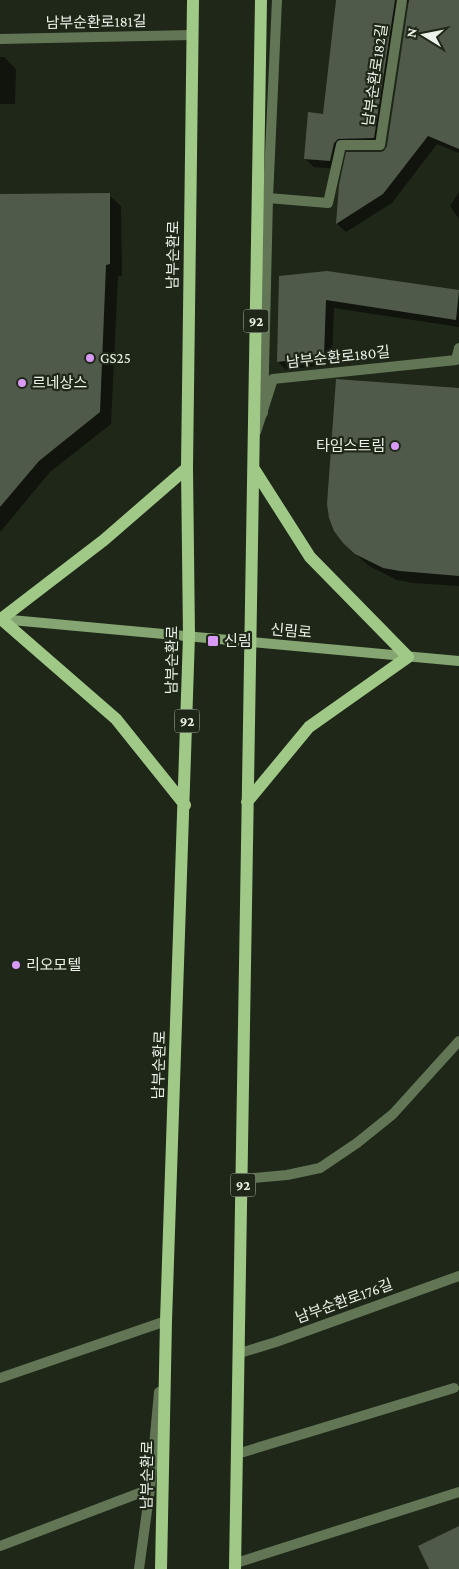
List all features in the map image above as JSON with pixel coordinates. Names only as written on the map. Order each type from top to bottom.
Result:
[{"type":"main road","name":"남부순환로","points":[[161,1569],[166,1321],[185,805],[189,636],[187,468],[193,0]]},
{"type":"main road","name":"92","points":[[236,1566],[261,0]]},
{"type":"main road","points":[[185,805],[116,719],[0,619],[104,540],[187,468]]},
{"type":"main road","points":[[247,802],[309,727],[408,657],[310,557],[254,469]]},
{"type":"main road","name":"신림로","points":[[0,619],[459,661]]},
{"type":"street","points":[[263,413],[268,198],[277,0]]},
{"type":"street","name":"남부순환로182길","points":[[268,198],[328,203],[341,145],[380,145],[402,0]]},
{"type":"street","name":"남부순환로181길","points":[[0,38],[192,35]]},
{"type":"street","name":"남부순환로180길","points":[[254,438],[272,379],[456,360],[459,348]]},
{"type":"street","points":[[243,1179],[287,1175],[320,1168],[394,1114],[459,1042]]},
{"type":"street","name":"남부순환로176길","points":[[240,1353],[276,1342],[459,1276]]},
{"type":"street","points":[[0,1378],[166,1321],[150,1489],[139,1569]]},
{"type":"street","points":[[237,1454],[454,1388]]},
{"type":"street","name":"남부순환로","points":[[0,1546],[150,1489]]},
{"type":"street","points":[[236,1566],[459,1492]]},
{"type":"building","points":[[336,0],[395,0],[374,138],[338,139],[334,143],[330,161],[304,159],[308,112],[323,114]]},
{"type":"building","points":[[409,0],[459,0],[459,149],[428,136],[383,194],[336,224],[339,185],[346,152],[380,152],[384,151],[387,146]]},
{"type":"building","points":[[110,193],[110,264],[106,265],[100,412],[39,461],[0,507],[0,194]]},
{"type":"building","points":[[327,271],[459,290],[456,320],[326,300],[324,356],[277,362],[279,276]]},
{"type":"building","name":"타임스트림","points":[[336,379],[459,388],[459,576],[383,568],[355,554],[334,531],[329,518],[327,504]]},
{"type":"building","points":[[459,1526],[459,1569],[429,1569],[418,1546]]},
{"type":"place","name":"GS25","points":[[90,358]]},
{"type":"place","name":"르네상스","points":[[22,383]]},
{"type":"place","name":"타임스트림","points":[[395,446]]},
{"type":"place","name":"신림","points":[[213,641]]},
{"type":"place","name":"리오모텔","points":[[16,965]]}]
